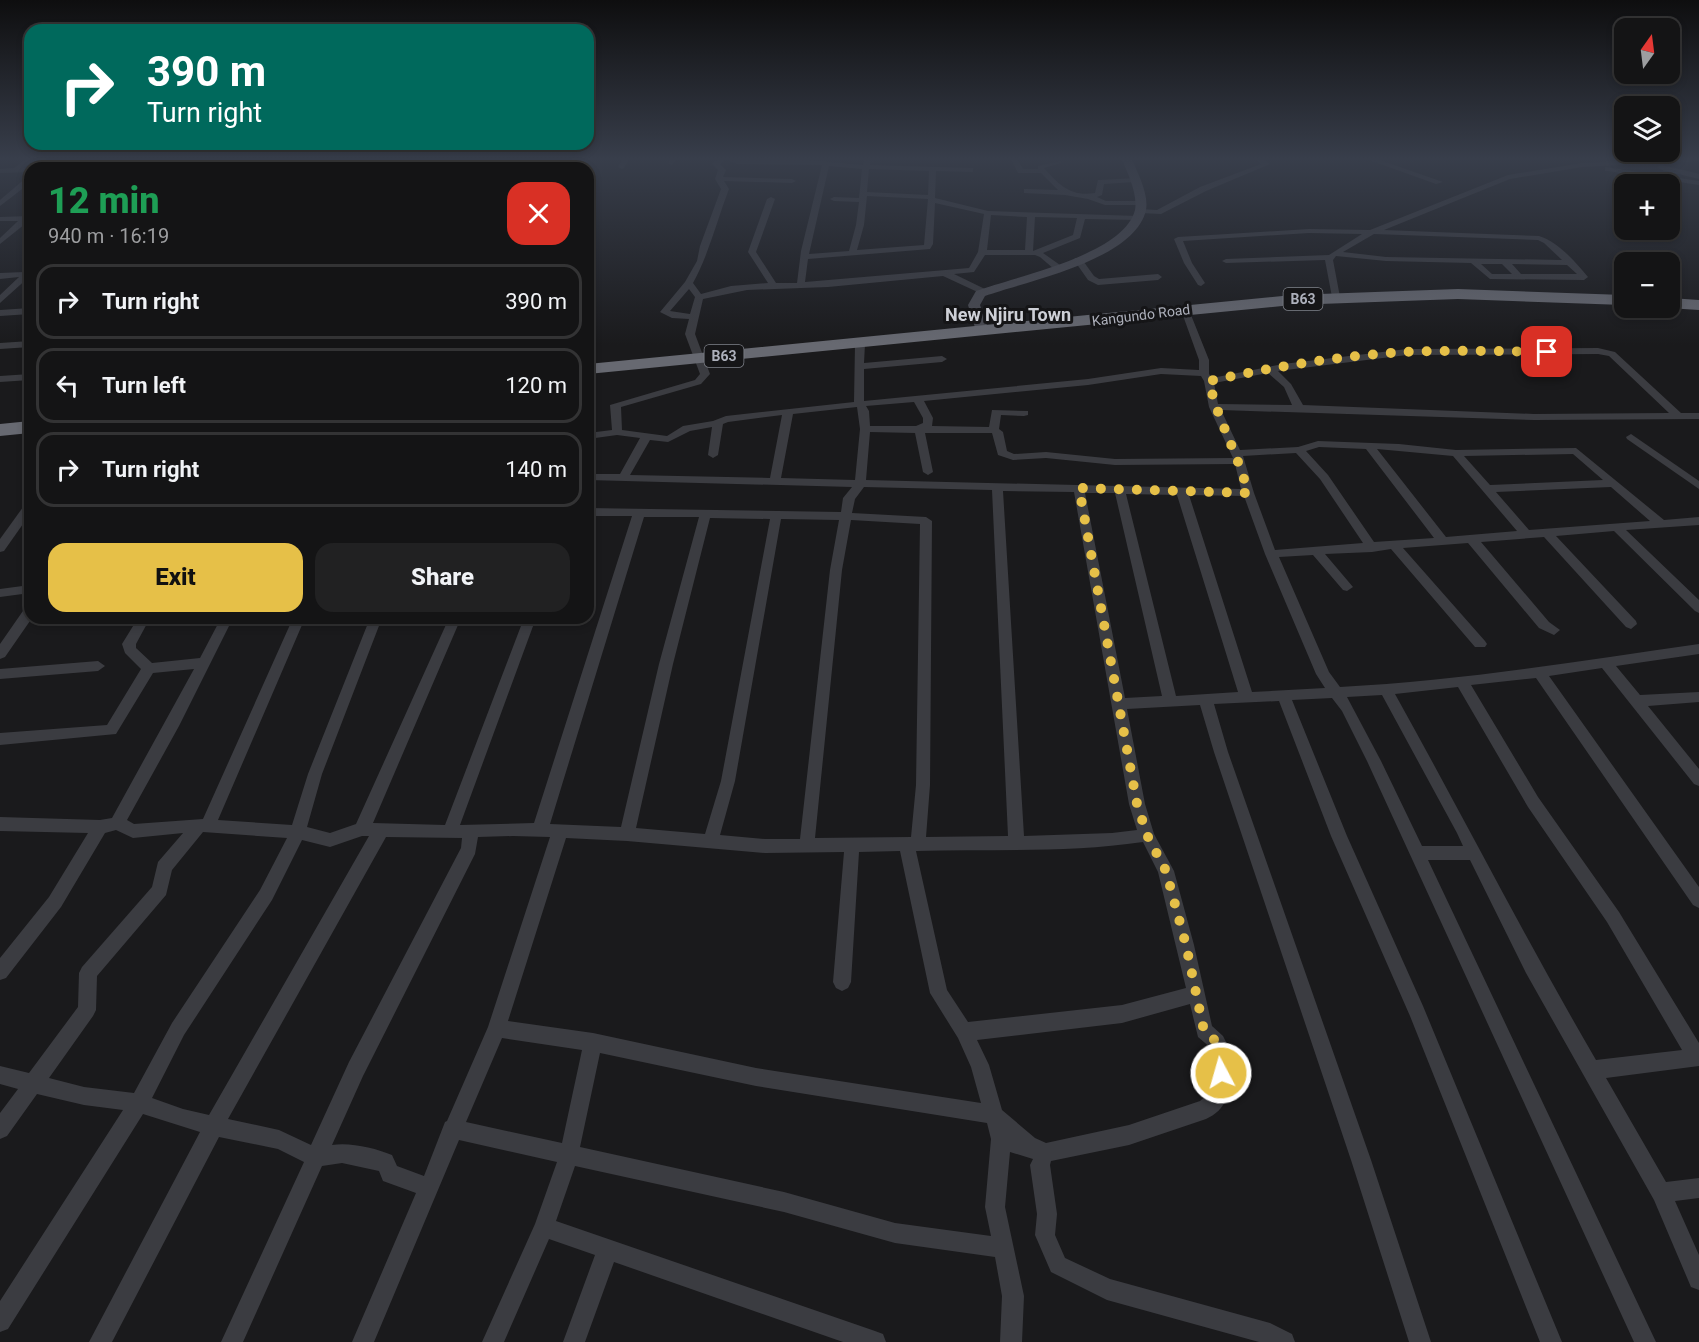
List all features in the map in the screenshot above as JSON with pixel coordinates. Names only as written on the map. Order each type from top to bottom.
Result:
[{"type":"highway","name":"Kangundo Road","points":[[594,368],[1336,297],[1458,294],[1614,300]]},
{"type":"highway","points":[[1680,304],[1699,305]]},
{"type":"highway","points":[[0,430],[24,428]]},
{"type":"main road","points":[[982,331],[974,305],[977,296],[1078,260],[1119,240],[1131,231],[1135,220]]},
{"type":"street","points":[[695,316],[672,315],[664,312],[665,308],[689,283],[701,261],[714,220]]},
{"type":"street","points":[[764,220],[752,252],[773,285]]},
{"type":"street","points":[[801,283],[804,257],[814,220]]},
{"type":"street","points":[[852,253],[860,220]]},
{"type":"street","points":[[804,257],[927,247],[930,244],[931,220]]},
{"type":"street","points":[[699,297],[724,290],[801,283],[825,284],[973,269],[982,252],[987,220]]},
{"type":"street","points":[[1031,220],[1032,252]]},
{"type":"street","points":[[1032,252],[1077,236],[1081,220]]},
{"type":"street","points":[[1336,297],[1329,270],[1332,255],[1373,232],[1403,220]]},
{"type":"street","points":[[0,242],[24,221]]},
{"type":"street","points":[[1201,283],[1178,239],[1309,231],[1539,238],[1547,241],[1584,277],[1490,276],[1472,260]]},
{"type":"street","points":[[982,252],[1032,252],[1043,255],[1057,267]]},
{"type":"street","points":[[1226,261],[1332,255],[1386,259],[1572,263]]},
{"type":"street","points":[[1078,260],[1091,278],[1098,282],[1158,277]]},
{"type":"street","points":[[1504,261],[1519,277]]},
{"type":"street","points":[[943,272],[984,292]]},
{"type":"street","points":[[0,276],[24,273]]},
{"type":"street","points":[[0,300],[24,277]]},
{"type":"street","points":[[617,432],[614,407],[698,382],[705,374],[701,358],[692,344],[690,334],[699,297],[689,283]]},
{"type":"street","points":[[11,288],[24,287]]},
{"type":"street","points":[[1185,310],[1204,360],[1214,407],[1237,457],[1271,554],[1323,674],[1347,708],[1417,853],[1645,1342]]},
{"type":"street","points":[[0,313],[24,311]]},
{"type":"street","points":[[0,346],[24,344]]},
{"type":"street","points":[[807,844],[844,516],[849,498],[860,485],[865,429],[864,411],[859,402],[860,344]]},
{"type":"street","points":[[594,435],[617,432],[674,438],[681,431],[718,424],[726,419],[859,402],[1098,381],[1137,374],[1192,370],[1207,378],[1272,371],[1283,366],[1407,352],[1606,352],[1612,354],[1678,416]]},
{"type":"street","points":[[861,366],[942,359]]},
{"type":"street","points":[[1272,371],[1288,386],[1299,408]]},
{"type":"street","points":[[0,379],[24,377]]},
{"type":"street","points":[[917,398],[928,420],[928,425],[919,429]]},
{"type":"street","points":[[1214,407],[1534,417],[1699,416]]},
{"type":"street","points":[[994,430],[996,408],[1024,413]]},
{"type":"street","points":[[775,481],[788,411]]},
{"type":"street","points":[[713,455],[718,424]]},
{"type":"street","points":[[865,429],[994,430],[998,432],[1002,453],[1012,457],[1046,455],[1115,462],[1237,457],[1299,450],[1318,444],[1455,453],[1576,451],[1660,523]]},
{"type":"street","points":[[919,429],[928,472]]},
{"type":"street","points":[[623,478],[646,436]]},
{"type":"street","points":[[1631,437],[1699,486]]},
{"type":"street","points":[[1369,446],[1442,540]]},
{"type":"street","points":[[1299,450],[1324,477],[1372,548]]},
{"type":"street","points":[[1455,453],[1526,534]]},
{"type":"street","points":[[594,477],[1248,493]]},
{"type":"street","points":[[1487,489],[1613,483]]},
{"type":"street","points":[[997,487],[1016,841]]},
{"type":"street","points":[[1001,1139],[1046,1154],[1129,1135],[1206,1109],[1216,1099],[1222,1054],[1217,1042],[1204,1031],[1186,945],[1166,871],[1147,835],[1137,804],[1079,488]]},
{"type":"street","points":[[1120,490],[1170,700]]},
{"type":"street","points":[[1182,492],[1246,698]]},
{"type":"street","points":[[594,512],[705,516],[844,516],[922,519],[928,523],[923,785],[913,845],[939,993],[964,1032],[980,1065],[992,1114],[1001,1139],[994,1207],[1013,1296],[1011,1342]]},
{"type":"street","points":[[0,548],[24,514]]},
{"type":"street","points":[[540,830],[639,514]]},
{"type":"street","points":[[711,840],[728,781],[776,515]]},
{"type":"street","points":[[627,834],[666,664],[705,516]]},
{"type":"street","points":[[1271,554],[1699,521]]},
{"type":"street","points":[[1617,528],[1699,608]]},
{"type":"street","points":[[1547,533],[1631,624]]},
{"type":"street","points":[[1471,538],[1544,625],[1554,630]]},
{"type":"street","points":[[1394,545],[1480,644]]},
{"type":"street","points":[[1316,551],[1347,587]]},
{"type":"street","points":[[0,593],[24,590]]},
{"type":"street","points":[[0,654],[24,620]]},
{"type":"street","points":[[141,624],[129,644],[130,650],[149,668],[205,663]]},
{"type":"street","points":[[117,823],[205,663],[223,624]]},
{"type":"street","points":[[0,1129],[87,1010],[88,973],[160,890],[164,867],[203,826],[296,624]]},
{"type":"street","points":[[0,1321],[139,1103],[178,1029],[266,895],[298,832],[315,774],[374,624]]},
{"type":"street","points":[[100,1342],[371,830],[453,624]]},
{"type":"street","points":[[450,832],[528,624]]},
{"type":"street","points":[[1120,704],[1386,690],[1539,672],[1699,649]]},
{"type":"street","points":[[1606,663],[1697,774]]},
{"type":"street","points":[[0,674],[98,666]]},
{"type":"street","points":[[0,739],[111,730],[149,668]]},
{"type":"street","points":[[1539,672],[1699,900]]},
{"type":"street","points":[[1462,681],[1533,802],[1613,917],[1698,1057],[1593,1070]]},
{"type":"street","points":[[1386,690],[1474,853],[1507,920],[1661,1193],[1699,1279]]},
{"type":"street","points":[[1284,697],[1339,836],[1417,1012],[1551,1342]]},
{"type":"street","points":[[1638,701],[1699,697]]},
{"type":"street","points":[[1205,698],[1221,752],[1358,1149],[1420,1342]]},
{"type":"street","points":[[0,824],[100,827],[117,823],[133,831],[203,826],[298,832],[330,840],[371,830],[450,832],[540,830],[627,834],[765,846],[1100,841],[1147,835]]},
{"type":"street","points":[[0,972],[55,902],[100,827]]},
{"type":"street","points":[[232,1342],[356,1069],[469,849],[471,830]]},
{"type":"street","points":[[363,1342],[427,1187],[497,1028],[560,831]]},
{"type":"street","points":[[842,982],[852,846]]},
{"type":"street","points":[[1417,853],[1474,853]]},
{"type":"street","points":[[964,1032],[1122,1014],[1196,994]]},
{"type":"street","points":[[497,1028],[593,1042],[756,1077],[992,1114],[1028,1145],[1046,1154]]},
{"type":"street","points":[[493,1342],[544,1227],[569,1155],[593,1042]]},
{"type":"street","points":[[0,1075],[84,1096],[139,1103],[214,1126],[279,1140],[316,1157],[342,1153],[384,1162],[390,1174],[427,1187]]},
{"type":"street","points":[[452,1129],[784,1202],[895,1233],[1002,1248]]},
{"type":"street","points":[[1046,1154],[1040,1165],[1047,1214],[1045,1236],[1058,1265],[1107,1289],[1270,1334],[1284,1342]]},
{"type":"street","points":[[1661,1193],[1699,1188]]},
{"type":"street","points":[[544,1227],[874,1342]]},
{"type":"street","points":[[574,1342],[608,1249]]},
{"type":"district","name":"New Njiru Town","points":[[1008,315]]},
{"type":"route","points":[[1221,1073],[1222,1054],[1217,1042],[1204,1031],[1186,945],[1166,871],[1147,835],[1137,804],[1079,488],[1248,493],[1240,461],[1214,407],[1209,381],[1239,374],[1272,371],[1283,366],[1370,355],[1407,352],[1547,352]]}]
